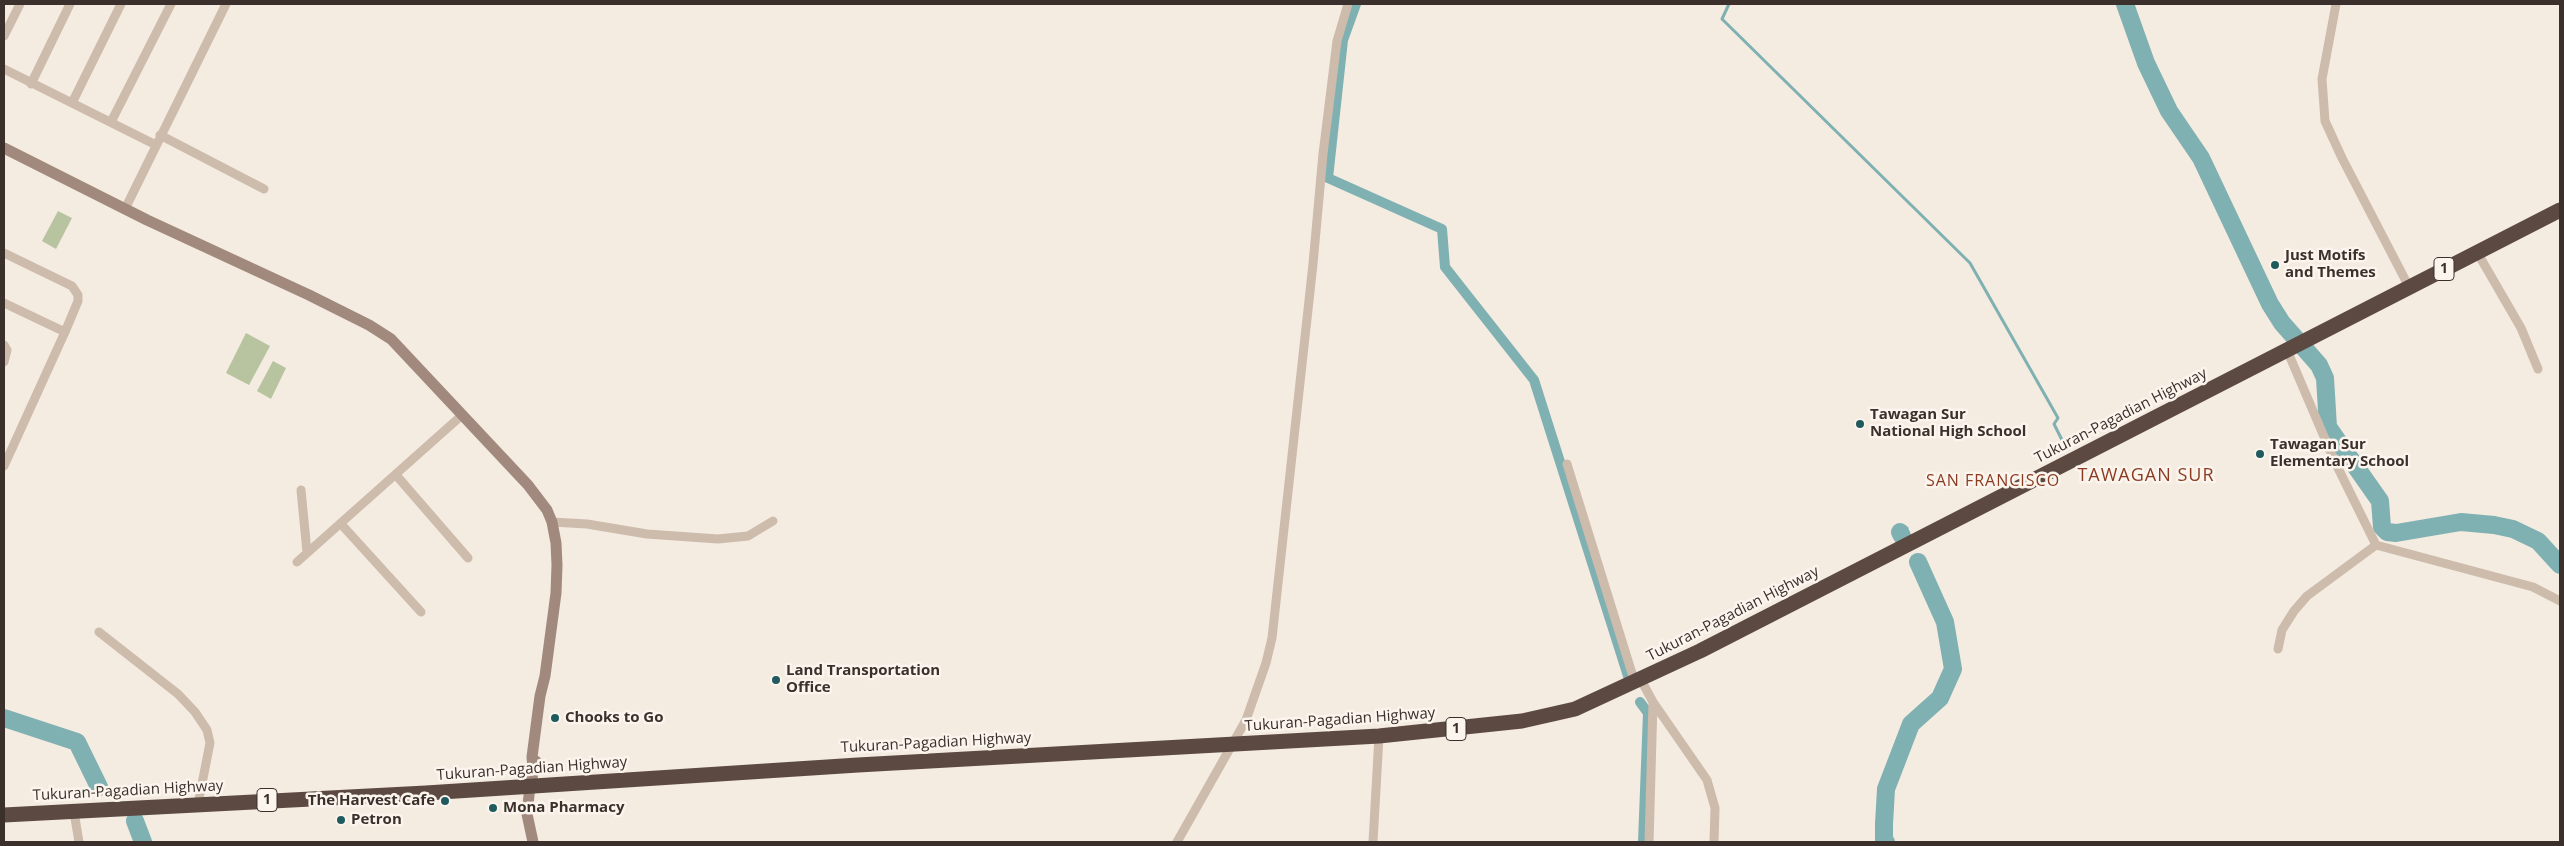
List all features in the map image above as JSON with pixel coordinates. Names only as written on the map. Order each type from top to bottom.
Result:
[{"type":"highway","name":"Tukuran-Pagadian Highway","points":[[4,815],[530,786],[858,764],[1379,736],[1522,721],[1575,709],[1638,682],[2116,440],[2327,328],[2560,210]]},
{"type":"street","points":[[4,36],[20,4]]},
{"type":"street","points":[[31,84],[70,4]]},
{"type":"street","points":[[72,103],[120,4]]},
{"type":"street","points":[[111,122],[171,4]]},
{"type":"street","points":[[125,209],[226,4]]},
{"type":"street","points":[[1177,842],[1233,745],[1255,697],[1272,638],[1314,264],[1324,144],[1337,40],[1348,4]]},
{"type":"street","points":[[2336,4],[2322,79],[2325,120],[2342,158],[2409,286]]},
{"type":"street","points":[[4,69],[156,145]]},
{"type":"street","points":[[160,135],[264,189]]},
{"type":"street","points":[[4,148],[125,209],[369,325],[392,339],[461,416],[528,485],[547,510],[552,522],[556,543],[556,593],[540,719],[538,757],[533,768],[530,786],[528,814],[533,842]]},
{"type":"street","points":[[2478,252],[2521,328],[2538,369]]},
{"type":"street","points":[[4,253],[76,290],[78,301],[4,466]]},
{"type":"street","points":[[4,303],[65,332]]},
{"type":"street","points":[[4,345],[7,350],[4,362]]},
{"type":"street","points":[[2291,347],[2334,460],[2376,545],[2532,587],[2560,601]]},
{"type":"street","points":[[297,562],[461,416]]},
{"type":"street","points":[[1567,464],[1638,682],[1708,780],[1715,808],[1714,842]]},
{"type":"street","points":[[396,475],[468,558]]},
{"type":"street","points":[[301,490],[307,552]]},
{"type":"street","points":[[552,522],[587,524],[647,534],[718,538],[748,536],[773,520]]},
{"type":"street","points":[[340,524],[421,612]]},
{"type":"street","points":[[2278,649],[2282,630],[2294,611],[2307,596],[2376,545]]},
{"type":"street","points":[[99,632],[178,694],[196,712],[207,730],[210,750],[198,804]]},
{"type":"street","points":[[1649,842],[1653,702]]},
{"type":"street","points":[[1374,842],[1379,736]]},
{"type":"street","points":[[74,812],[79,842]]},
{"type":"green space","points":[[58,211],[72,218],[56,249],[42,241]]},
{"type":"green space","points":[[246,333],[270,346],[249,385],[226,373]]},
{"type":"green space","points":[[273,361],[286,368],[271,399],[257,391]]},
{"type":"waterway","points":[[1356,4],[1343,40],[1328,178],[1442,229],[1445,267],[1534,380],[1628,676]]},
{"type":"waterway","points":[[1729,4],[1722,19],[1970,263],[2058,418],[2054,424],[2063,442]]},
{"type":"waterway","points":[[2125,4],[2146,63],[2169,111],[2201,158],[2270,304],[2282,323],[2319,365],[2325,378],[2328,427],[2380,501],[2382,527],[2387,532],[2396,533],[2461,522],[2513,529],[2538,541],[2560,565]]},
{"type":"waterway","points":[[1900,532],[1907,528]]},
{"type":"waterway","points":[[1900,532],[1902,536]]},
{"type":"waterway","points":[[1886,842],[1884,841],[1886,789],[1911,724],[1940,698],[1953,669],[1945,622],[1918,562]]},
{"type":"waterway","points":[[1640,702],[1648,713],[1643,842]]},
{"type":"waterway","points":[[4,718],[77,742],[99,787]]},
{"type":"waterway","points":[[135,821],[143,842]]},
{"type":"place","name":"Just Motifs and Themes","points":[[2275,265]]},
{"type":"place","name":"Tawagan Sur National High School","points":[[1860,424]]},
{"type":"place","name":"Tawagan Sur Elementary School","points":[[2260,454]]},
{"type":"place","name":"Land Transportation Office","points":[[776,680]]},
{"type":"place","name":"Chooks to Go","points":[[555,718]]},
{"type":"place","name":"The Harvest Cafe","points":[[445,801]]},
{"type":"place","name":"Mona Pharmacy","points":[[493,808]]},
{"type":"place","name":"Petron","points":[[341,820]]},
{"type":"district","name":"TAWAGAN SUR","points":[[2146,476]]},
{"type":"district","name":"SAN FRANCISCO","points":[[1993,481]]}]
